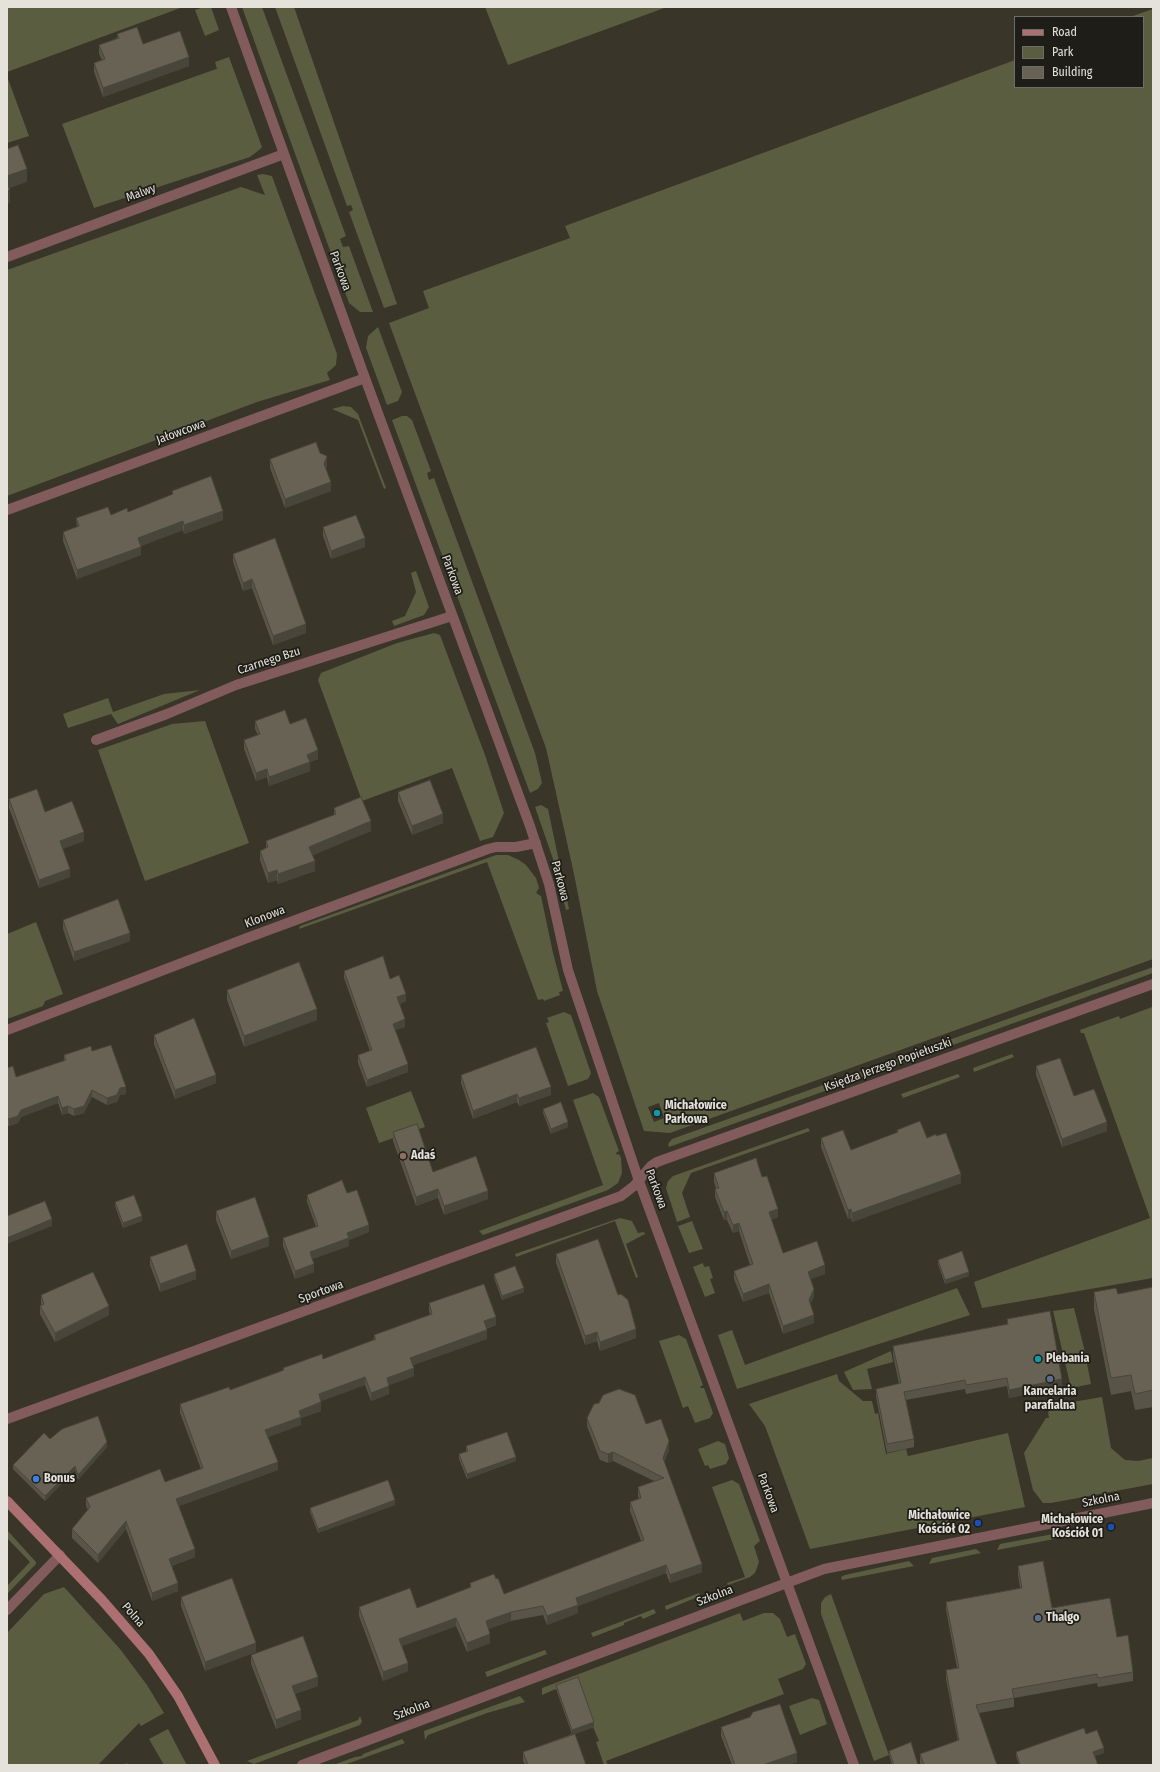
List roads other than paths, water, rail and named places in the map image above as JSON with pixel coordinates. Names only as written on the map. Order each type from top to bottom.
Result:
[{"type":"street","name":"Parkowa","points":[[231,7],[365,378],[536,843],[553,903],[568,970],[639,1181],[854,1765]]},
{"type":"street","name":"Malwy","points":[[7,257],[284,154]]},
{"type":"street","name":"Jałowcowa","points":[[7,510],[365,378]]},
{"type":"street","name":"Czarnego Bzu","points":[[96,740],[167,714],[236,685],[452,616]]},
{"type":"street","name":"Klonowa","points":[[7,1030],[254,935],[488,849],[496,847],[516,847],[536,843]]},
{"type":"street","name":"Księdza Jerzego Popiełuszki","points":[[639,1181],[651,1166],[657,1162],[1153,984]]},
{"type":"street","name":"Sportowa","points":[[7,1420],[608,1201],[628,1192],[639,1181]]},
{"type":"street","name":"Polna","points":[[7,1501],[102,1600],[149,1654],[178,1696],[215,1765]]},
{"type":"street","name":"Szkolna","points":[[302,1765],[824,1569],[1153,1503]]},
{"type":"street","points":[[7,1610],[60,1555]]},
{"type":"place","name":"Michałowice Parkowa","points":[[657,1113]]},
{"type":"place","name":"Adaś","points":[[403,1156]]},
{"type":"place","name":"Plebania","points":[[1038,1359]]},
{"type":"place","name":"Kancelaria parafialna","points":[[1050,1379]]},
{"type":"place","name":"Bonus","points":[[36,1479]]},
{"type":"place","name":"Michałowice Kościół 02","points":[[978,1523]]},
{"type":"place","name":"Michałowice Kościół 01","points":[[1111,1527]]},
{"type":"place","name":"Thalgo","points":[[1038,1618]]}]
